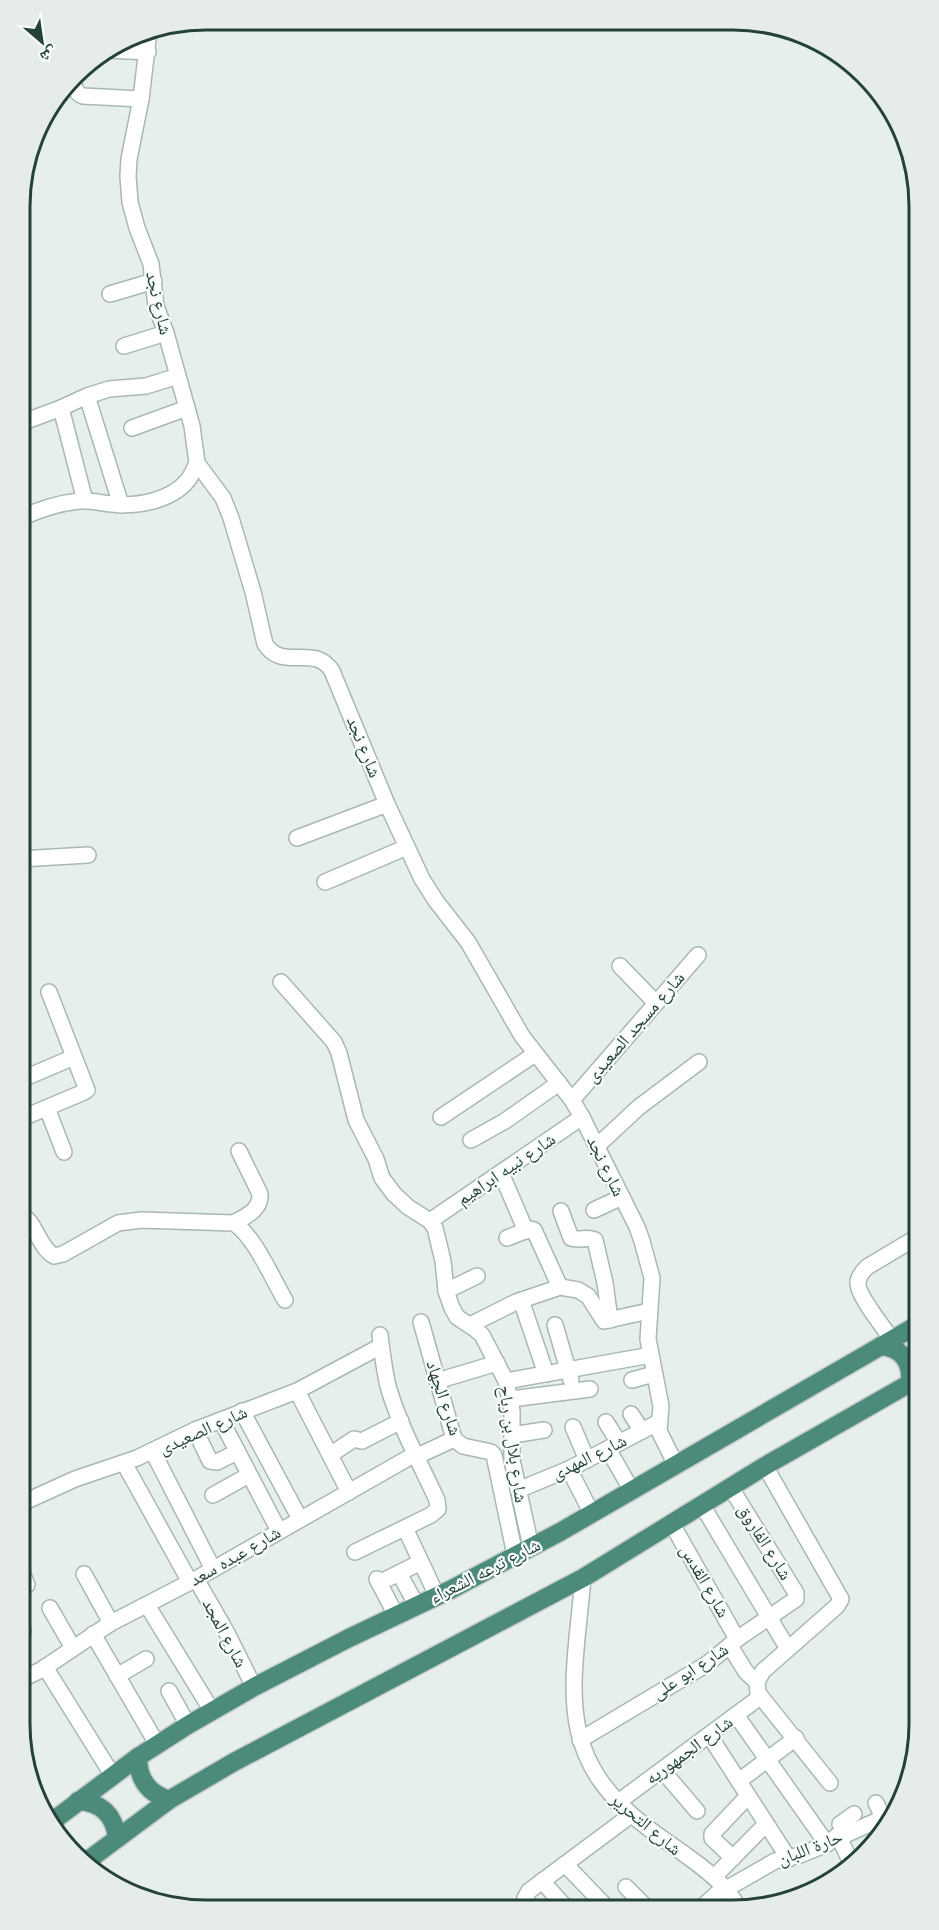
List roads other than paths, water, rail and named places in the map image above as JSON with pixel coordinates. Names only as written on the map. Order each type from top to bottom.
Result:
[{"type":"highway","name":"شارع ترعه الشعراء","points":[[57,1817],[138,1757],[212,1711],[254,1687],[437,1596],[592,1514],[909,1330]]},
{"type":"highway","points":[[887,1343],[905,1357],[909,1365]]},
{"type":"highway","points":[[91,1857],[169,1800],[234,1762],[583,1578],[765,1466],[909,1383]]},
{"type":"highway","points":[[138,1757],[140,1776],[145,1785],[151,1792],[169,1800]]},
{"type":"highway","points":[[78,1801],[98,1805],[106,1811],[112,1818],[117,1837]]},
{"type":"street","name":"شارع نجد","points":[[149,40],[141,99],[129,159],[129,189],[133,215],[151,264],[156,306],[166,333],[192,426],[197,463],[223,498],[233,523],[265,644],[280,657],[317,658],[328,664],[387,804],[427,888],[468,942],[518,1030],[572,1100],[622,1197],[642,1241],[650,1268],[652,1290],[648,1339],[661,1406],[660,1435],[676,1465]]},
{"type":"street","points":[[124,51],[148,52]]},
{"type":"street","points":[[75,88],[83,96],[141,99]]},
{"type":"street","points":[[110,294],[154,281]]},
{"type":"street","points":[[124,346],[166,333]]},
{"type":"street","points":[[30,420],[109,389],[151,385],[178,376]]},
{"type":"street","points":[[87,396],[121,505]]},
{"type":"street","points":[[61,408],[85,501]]},
{"type":"street","points":[[132,428],[187,408]]},
{"type":"street","points":[[30,514],[44,509],[85,501],[121,505],[143,503],[175,491],[189,479],[197,463]]},
{"type":"street","points":[[297,838],[387,804]]},
{"type":"street","points":[[325,882],[407,847]]},
{"type":"street","points":[[30,858],[88,855]]},
{"type":"street","name":"شارع مسجد الصعيدى","points":[[572,1100],[698,955]]},
{"type":"street","points":[[620,966],[657,1003]]},
{"type":"street","points":[[281,982],[334,1042],[356,1119],[387,1186],[408,1207],[430,1221]]},
{"type":"street","points":[[30,1115],[87,1090],[49,992]]},
{"type":"street","points":[[441,1117],[535,1054]]},
{"type":"street","points":[[30,1076],[74,1057]]},
{"type":"street","points":[[597,1146],[639,1107],[699,1062]]},
{"type":"street","points":[[471,1140],[511,1117],[559,1083]]},
{"type":"street","points":[[47,1108],[64,1152]]},
{"type":"street","name":"شارع نبيه ابراهيم","points":[[430,1221],[582,1117]]},
{"type":"street","points":[[30,1223],[46,1250],[54,1256],[63,1254],[125,1221],[234,1223],[254,1211],[260,1199],[256,1185],[239,1150]]},
{"type":"street","points":[[501,1173],[526,1231]]},
{"type":"street","points":[[594,1210],[622,1197]]},
{"type":"street","points":[[561,1211],[571,1238],[595,1240],[605,1283],[610,1320]]},
{"type":"street","name":"شارع بلال بن رباح","points":[[430,1221],[438,1235],[445,1270],[446,1291],[457,1317],[482,1335],[506,1381],[511,1399],[512,1460],[518,1490],[523,1551]]},
{"type":"street","points":[[234,1223],[243,1230],[285,1300]]},
{"type":"street","points":[[507,1238],[532,1229],[560,1287]]},
{"type":"street","points":[[887,1343],[861,1294],[858,1283],[862,1272],[867,1267],[909,1242]]},
{"type":"street","points":[[446,1291],[477,1276]]},
{"type":"street","points":[[470,1325],[521,1300],[560,1287],[585,1293],[602,1319],[606,1321],[649,1311]]},
{"type":"street","points":[[521,1300],[546,1374]]},
{"type":"street","name":"شارع الجهاد","points":[[421,1322],[454,1439],[464,1446],[491,1452],[494,1455],[523,1551]]},
{"type":"street","points":[[555,1325],[567,1345],[568,1370],[574,1391]]},
{"type":"street","name":"شارع الصعيدى","points":[[30,1499],[75,1479],[153,1452],[195,1430],[297,1391],[381,1341],[389,1387],[400,1421]]},
{"type":"street","points":[[539,1353],[567,1345]]},
{"type":"street","points":[[506,1381],[651,1355]]},
{"type":"street","points":[[437,1381],[497,1363]]},
{"type":"street","points":[[632,1380],[654,1374]]},
{"type":"street","points":[[511,1399],[590,1389]]},
{"type":"street","points":[[297,1391],[349,1492]]},
{"type":"street","points":[[242,1411],[300,1519]]},
{"type":"street","points":[[631,1414],[642,1431]]},
{"type":"street","points":[[221,1420],[279,1532]]},
{"type":"street","points":[[330,1455],[352,1440],[362,1441],[400,1421],[437,1500],[438,1509],[431,1515],[355,1552]]},
{"type":"street","points":[[606,1422],[613,1446],[632,1491]]},
{"type":"street","name":"شارع المهدى","points":[[518,1490],[569,1469],[659,1422]]},
{"type":"street","points":[[573,1426],[587,1460]]},
{"type":"street","points":[[195,1430],[210,1461],[217,1462],[237,1452]]},
{"type":"street","points":[[512,1435],[544,1430]]},
{"type":"street","name":"شارع عبده سعد","points":[[30,1675],[111,1623],[193,1581],[406,1459],[454,1439]]},
{"type":"street","points":[[153,1452],[213,1569]]},
{"type":"street","name":"شارع المجد","points":[[124,1463],[193,1581],[227,1633],[254,1687]]},
{"type":"street","name":"شارع الجمهوريه","points":[[617,1803],[736,1715],[758,1690],[763,1671],[837,1606],[841,1599],[765,1466]]},
{"type":"street","points":[[569,1469],[592,1514]]},
{"type":"street","points":[[213,1495],[249,1476]]},
{"type":"street","name":"شارع الفاروق","points":[[731,1488],[797,1597]]},
{"type":"street","points":[[702,1505],[788,1649]]},
{"type":"street","name":"شارع القدس","points":[[672,1524],[734,1643],[746,1672],[830,1783]]},
{"type":"street","points":[[405,1528],[437,1596]]},
{"type":"street","points":[[396,1615],[378,1581],[421,1562]]},
{"type":"street","points":[[399,1573],[417,1606]]},
{"type":"street","points":[[84,1574],[111,1623]]},
{"type":"street","name":"شارع التحرير","points":[[583,1578],[573,1690],[580,1740],[595,1774],[617,1803],[721,1884],[733,1900]]},
{"type":"street","name":"شارع ابو على","points":[[580,1740],[707,1664],[797,1597]]},
{"type":"street","points":[[147,1605],[212,1711]]},
{"type":"street","points":[[50,1608],[73,1648]]},
{"type":"street","points":[[93,1634],[157,1744]]},
{"type":"street","points":[[117,1676],[146,1659]]},
{"type":"street","points":[[45,1667],[113,1776]]},
{"type":"street","points":[[169,1691],[188,1725]]},
{"type":"street","points":[[736,1715],[768,1760],[837,1838],[848,1857]]},
{"type":"street","points":[[709,1735],[789,1858]]},
{"type":"street","points":[[739,1781],[796,1738]]},
{"type":"street","points":[[662,1770],[698,1811]]},
{"type":"street","points":[[733,1858],[712,1838],[712,1834],[748,1796]]},
{"type":"street","points":[[876,1803],[886,1811]]},
{"type":"street","points":[[837,1838],[840,1824],[854,1814]]},
{"type":"street","points":[[526,1900],[526,1894],[542,1881],[631,1815]]},
{"type":"street","name":"حارة اللبان","points":[[721,1884],[775,1861],[789,1858],[881,1818]]},
{"type":"street","points":[[707,1900],[721,1884],[733,1858],[766,1824]]},
{"type":"street","points":[[565,1864],[599,1900]]},
{"type":"street","points":[[542,1881],[559,1900]]},
{"type":"street","points":[[626,1887],[639,1900]]}]
